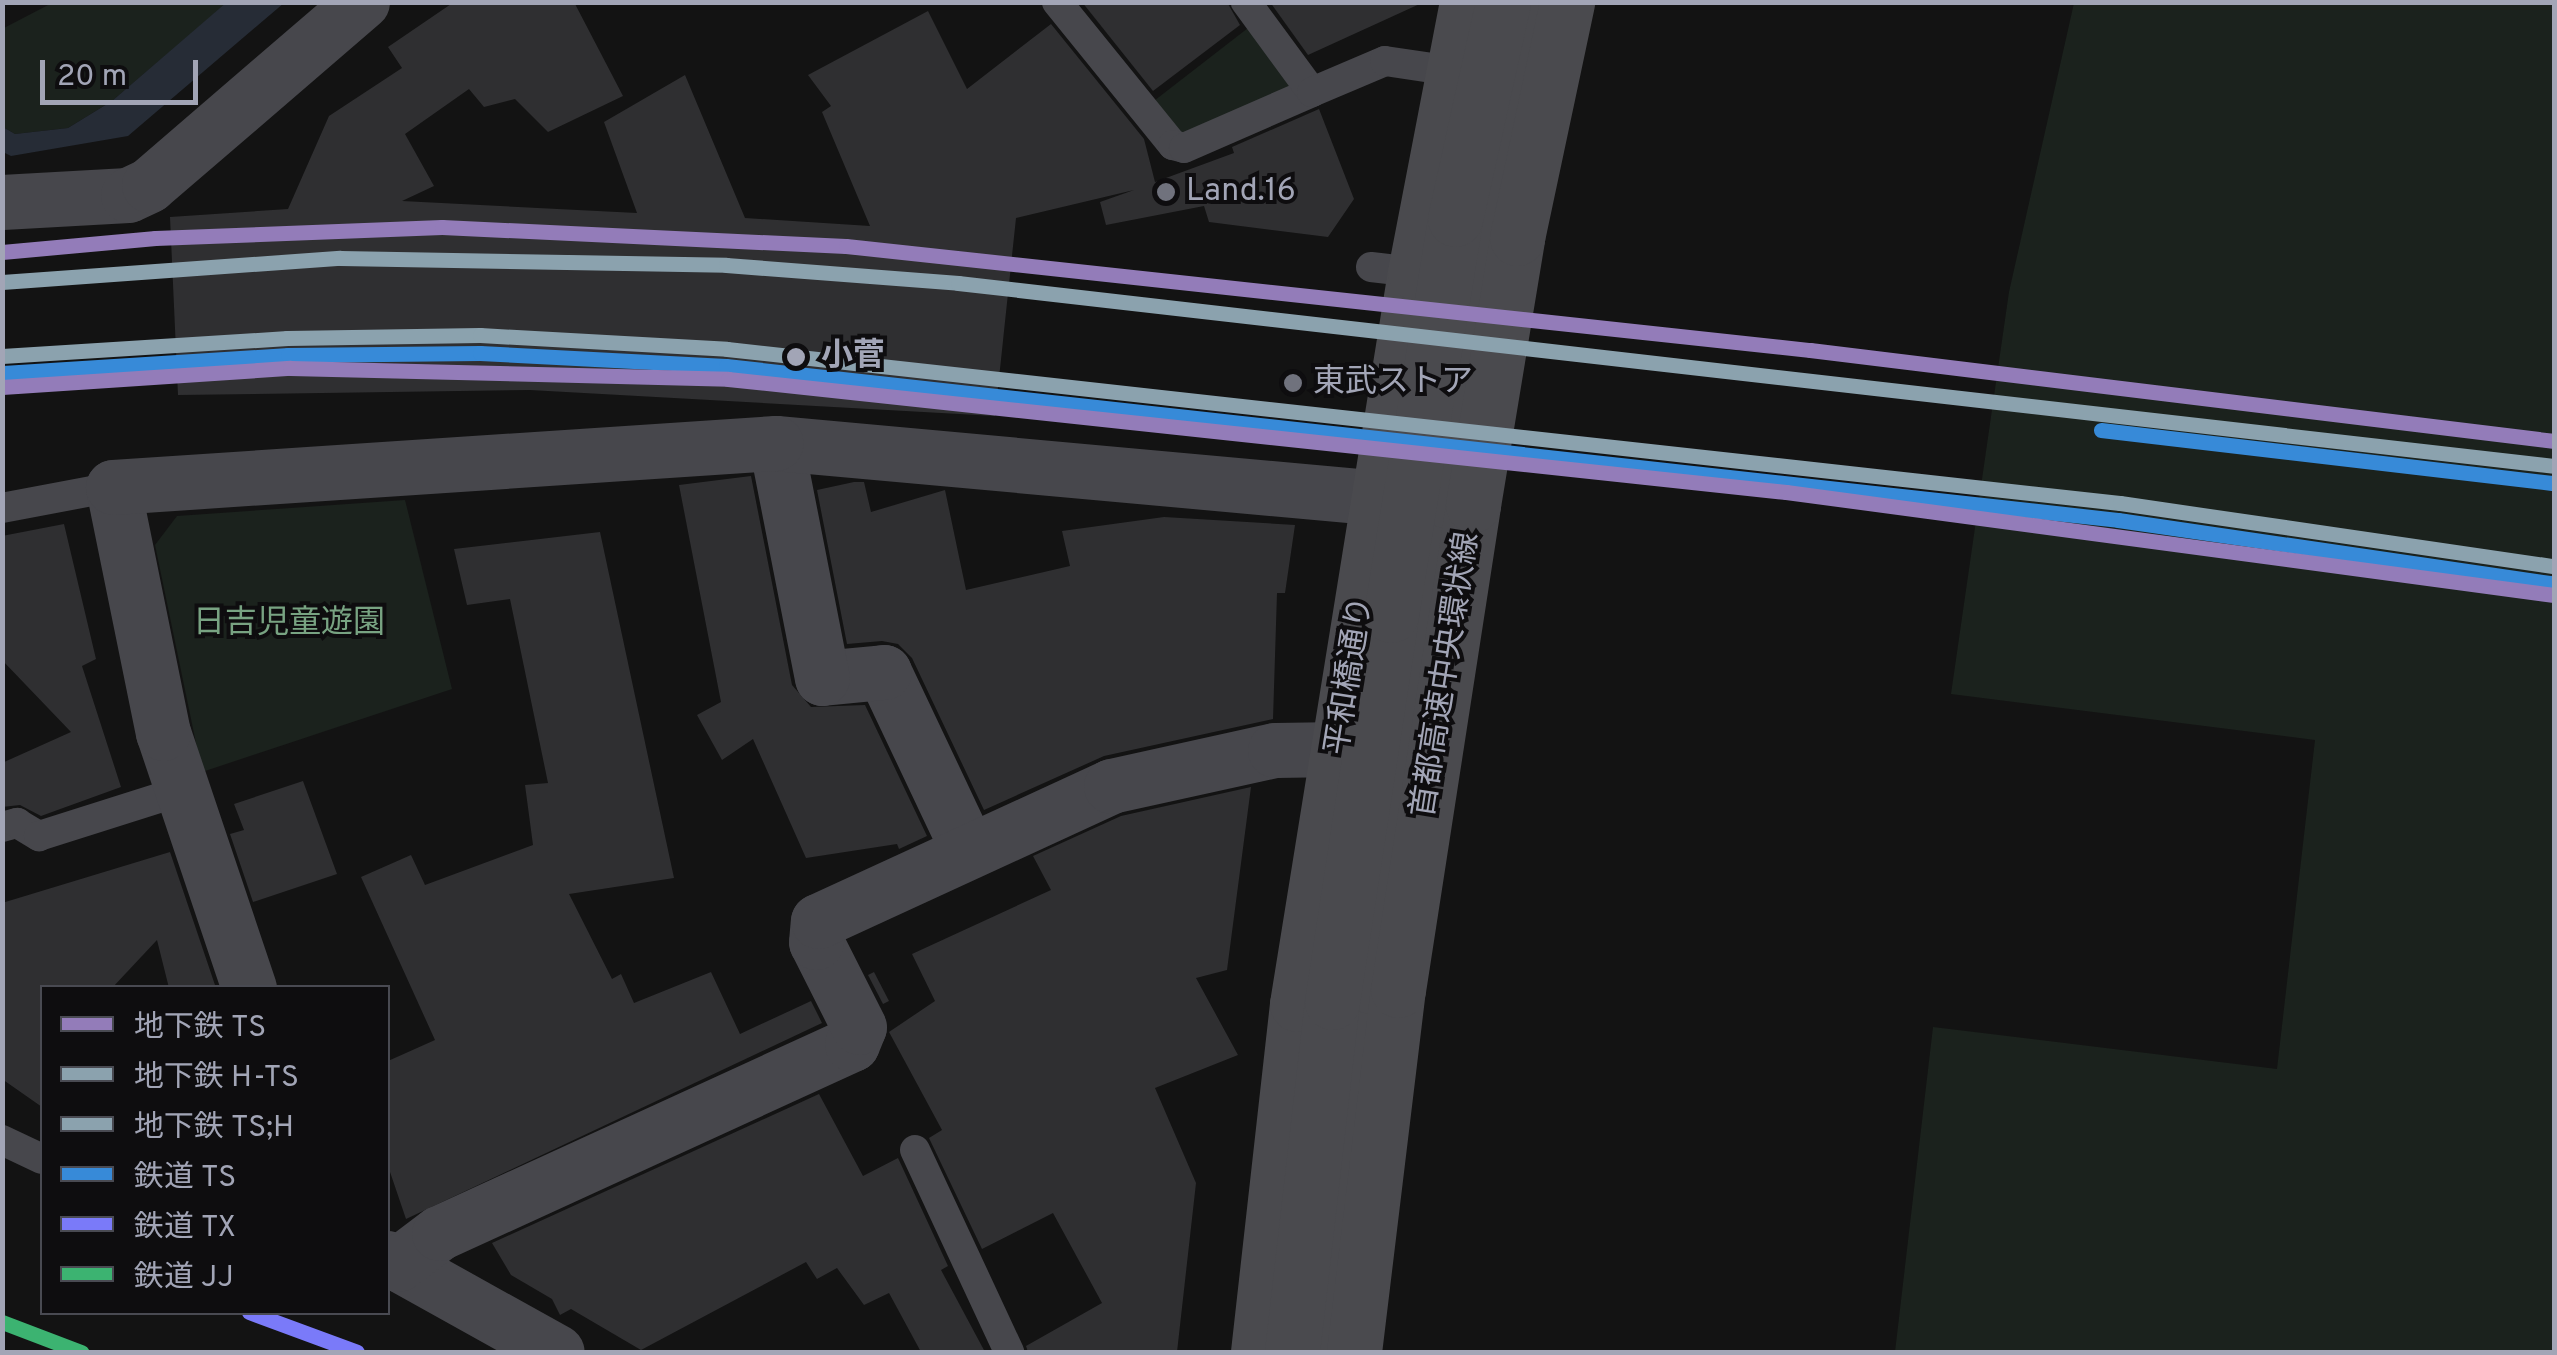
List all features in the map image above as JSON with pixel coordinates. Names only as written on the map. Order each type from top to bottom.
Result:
[{"type":"main road","name":"平和橋通り","points":[[1258,1352],[1297,1004],[1380,498],[1393,270],[1453,71],[1467,2]]},
{"type":"main road","name":"首都高速中央環状線","points":[[1292,1352],[1332,1002],[1390,615],[1455,219],[1502,2]]},
{"type":"main road","name":"平和橋通り","points":[[1326,1352],[1370,986],[1445,500],[1536,2]]},
{"type":"main road","name":"首都高速中央環状線","points":[[1354,1352],[1398,990],[1470,522],[1516,238],[1567,2]]},
{"type":"street","points":[[2,202],[128,195],[149,185],[362,2]]},
{"type":"street","points":[[248,985],[181,791],[146,664],[113,488],[776,443],[1380,498]]},
{"type":"street","points":[[776,443],[822,678],[884,672],[968,850]]},
{"type":"street","points":[[556,1352],[392,1261],[438,1233],[852,1044],[859,1026],[816,942],[818,921],[1111,786],[1274,750],[1339,749]]},
{"type":"lane","points":[[1056,2],[1173,145],[1184,148],[1386,61],[1453,71]]},
{"type":"lane","points":[[1246,2],[1312,92]]},
{"type":"lane","points":[[2,508],[113,488]]},
{"type":"lane","points":[[2,827],[17,824],[39,836],[181,791]]},
{"type":"lane","points":[[2,1140],[40,1158]]},
{"type":"lane","points":[[916,1150],[1009,1352]]},
{"type":"green space","points":[[52,3],[227,3],[112,101],[68,128],[15,134],[3,127],[2,29]]},
{"type":"green space","points":[[2074,3],[2554,3],[2554,1352],[1895,1352],[1933,1027],[2277,1069],[2315,740],[1951,694],[2009,292]]},
{"type":"green space","points":[[1248,28],[1295,88],[1180,141],[1150,104]]},
{"type":"green space","name":"日吉児童遊園","points":[[405,500],[452,689],[202,772],[155,545],[177,516]]},
{"type":"shaded area","points":[[227,2],[284,3],[128,136],[11,156],[3,152],[3,127],[15,134],[68,128],[112,101]]},
{"type":"building","points":[[454,2],[574,2],[623,96],[548,132],[515,99],[484,107],[469,89],[405,134],[434,186],[402,201],[637,213],[604,122],[685,75],[745,218],[870,226],[822,112],[831,106],[808,75],[928,11],[967,89],[1051,24],[1144,139],[1155,182],[1234,153],[1232,147],[1319,109],[1354,199],[1328,237],[1209,222],[1204,206],[1106,225],[1100,202],[1134,190],[1016,218],[995,416],[530,390],[178,395],[170,217],[288,209],[329,116],[402,68],[388,47]]},
{"type":"building","points":[[1082,2],[1227,2],[1240,25],[1153,91]]},
{"type":"building","points":[[1270,2],[1424,2],[1308,55]]},
{"type":"building","points":[[751,476],[792,685],[811,707],[865,705],[927,836],[899,849],[897,844],[806,858],[753,739],[722,760],[697,715],[721,702],[679,485]]},
{"type":"building","points":[[864,482],[871,512],[945,490],[966,590],[1070,566],[1062,531],[1164,517],[1295,525],[1285,593],[1277,593],[1273,719],[1104,756],[984,810],[912,658],[898,644],[847,644],[817,490]]},
{"type":"building","points":[[64,524],[96,659],[82,666],[121,787],[41,816],[20,805],[2,807],[2,763],[71,732],[2,660],[2,536]]},
{"type":"building","points":[[600,532],[674,878],[569,894],[612,979],[621,974],[634,1003],[711,972],[740,1034],[811,1001],[822,1023],[406,1219],[390,1172],[390,1060],[435,1040],[361,877],[411,855],[425,885],[533,845],[525,785],[548,783],[510,599],[467,605],[454,549]]},
{"type":"building","points":[[303,781],[337,874],[253,902],[230,834],[244,830],[234,804]]},
{"type":"building","points":[[1251,787],[1227,970],[1196,978],[1238,1055],[1155,1088],[1196,1183],[1177,1352],[1028,1352],[1026,1346],[1102,1303],[1053,1213],[982,1249],[929,1138],[942,1130],[889,1032],[935,1001],[912,954],[1051,890],[1033,856],[1121,816]]},
{"type":"building","points":[[170,852],[215,985],[168,985],[157,940],[115,985],[40,985],[40,1106],[2,1079],[2,903]]},
{"type":"building","points":[[874,972],[889,1001],[883,1004],[868,975]]},
{"type":"building","points":[[819,1094],[863,1176],[898,1158],[948,1266],[941,1270],[985,1352],[921,1352],[889,1293],[864,1305],[837,1268],[817,1279],[806,1262],[641,1350],[571,1309],[560,1315],[552,1299],[511,1275],[492,1243]]},
{"type":"metro line","name":"TS","points":[[2,252],[155,238],[442,227],[846,246],[1810,350],[2554,441]]},
{"type":"metro line","name":"TS;H","points":[[2,282],[340,258],[726,265],[958,283],[2554,466]]},
{"type":"metro line","name":"H-TS","points":[[2,356],[287,338],[480,335],[727,349],[2120,503],[2554,566]]},
{"type":"metro line","name":"TS","points":[[2,387],[290,368],[728,379],[1786,492],[2554,595]]},
{"type":"rail line","name":"TS","points":[[3,373],[288,355],[480,353],[726,366],[2118,520],[2551,583]]},
{"type":"rail line","name":"TS","points":[[2101,430],[2552,483]]},
{"type":"rail line","name":"TX","points":[[257,1315],[357,1352]]},
{"type":"rail line","name":"JJ","points":[[2,1322],[81,1352]]},
{"type":"place","name":"Land.16","points":[[1166,192]]},
{"type":"place","name":"小菅","points":[[796,357]]},
{"type":"place","name":"東武ストア","points":[[1293,383]]}]
